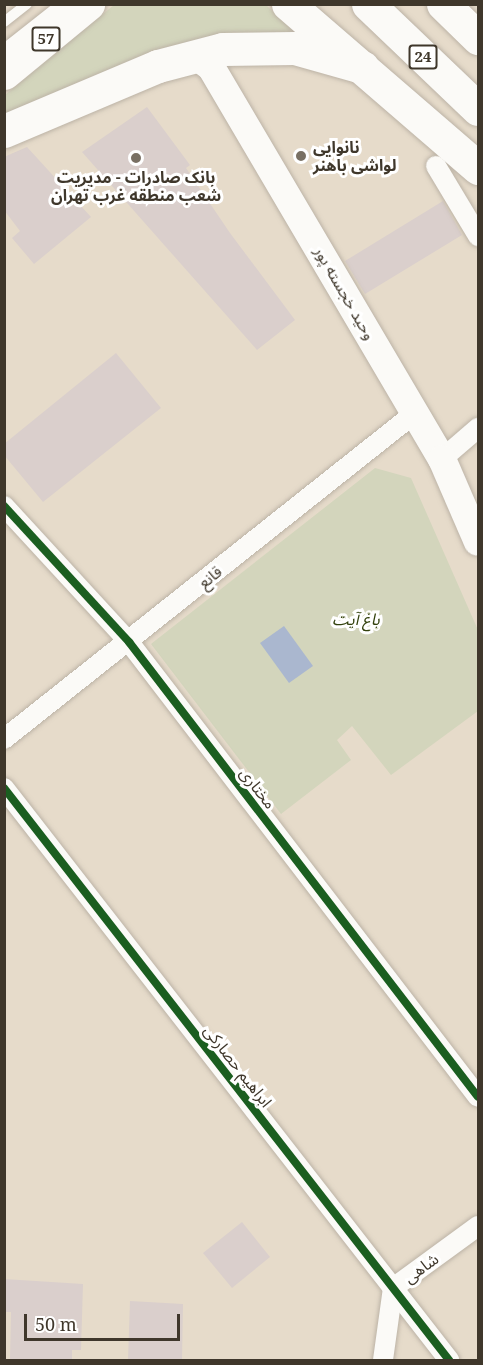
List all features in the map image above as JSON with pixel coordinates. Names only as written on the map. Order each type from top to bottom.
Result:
[{"type":"highway","name":"57","points":[[4,73],[88,4]]},
{"type":"highway","points":[[288,4],[478,168]]},
{"type":"highway","name":"24","points":[[368,4],[478,109]]},
{"type":"highway","points":[[443,4],[478,38]]},
{"type":"highway","points":[[4,131],[158,66],[195,55],[254,47],[295,48],[362,68]]},
{"type":"main road","name":"وحید خجسته پور","points":[[195,55],[211,67],[442,459],[478,542]]},
{"type":"street","points":[[436,166],[478,236]]},
{"type":"street","name":"قانع","points":[[4,740],[415,413]]},
{"type":"street","points":[[442,459],[478,428]]},
{"type":"street","name":"مختاری","points":[[4,506],[129,642],[478,1097]]},
{"type":"street","name":"ابراهیم حصارکی","points":[[4,788],[449,1360]]},
{"type":"street","name":"شاهی","points":[[383,1360],[393,1288],[478,1226]]},
{"type":"lane","points":[[4,22],[27,4]]},
{"type":"lane","points":[[4,49],[61,4]]},
{"type":"green space","points":[[114,5],[266,5],[294,32],[5,123],[5,95]]},
{"type":"green space","name":"باغ آیت","points":[[375,468],[411,478],[478,630],[478,711],[391,775],[352,726],[337,740],[351,760],[281,814],[151,644]]},
{"type":"water","points":[[284,626],[313,666],[289,683],[260,643]]},
{"type":"building","points":[[147,107],[190,165],[186,168],[230,233],[295,320],[257,350],[82,152]]},
{"type":"building","points":[[27,147],[91,217],[34,264],[12,238],[20,231],[4,210],[4,157]]},
{"type":"building","points":[[443,201],[462,235],[365,294],[345,261]]},
{"type":"building","points":[[116,353],[161,408],[43,502],[4,455],[4,444]]},
{"type":"building","points":[[242,1222],[270,1257],[232,1288],[203,1253]]},
{"type":"building","points":[[4,1279],[83,1284],[81,1350],[72,1350],[72,1360],[10,1360],[11,1312],[4,1312]]},
{"type":"building","points":[[130,1301],[183,1304],[182,1360],[128,1360]]},
{"type":"cycle path","points":[[4,506],[129,642],[478,1097]]},
{"type":"cycle path","points":[[4,788],[449,1360]]},
{"type":"place","name":"نانوایی لواشی باهنر","points":[[301,156]]},
{"type":"place","name":"بانک صادرات - مدیریت شعب منطقه غرب تهران","points":[[136,158]]}]
